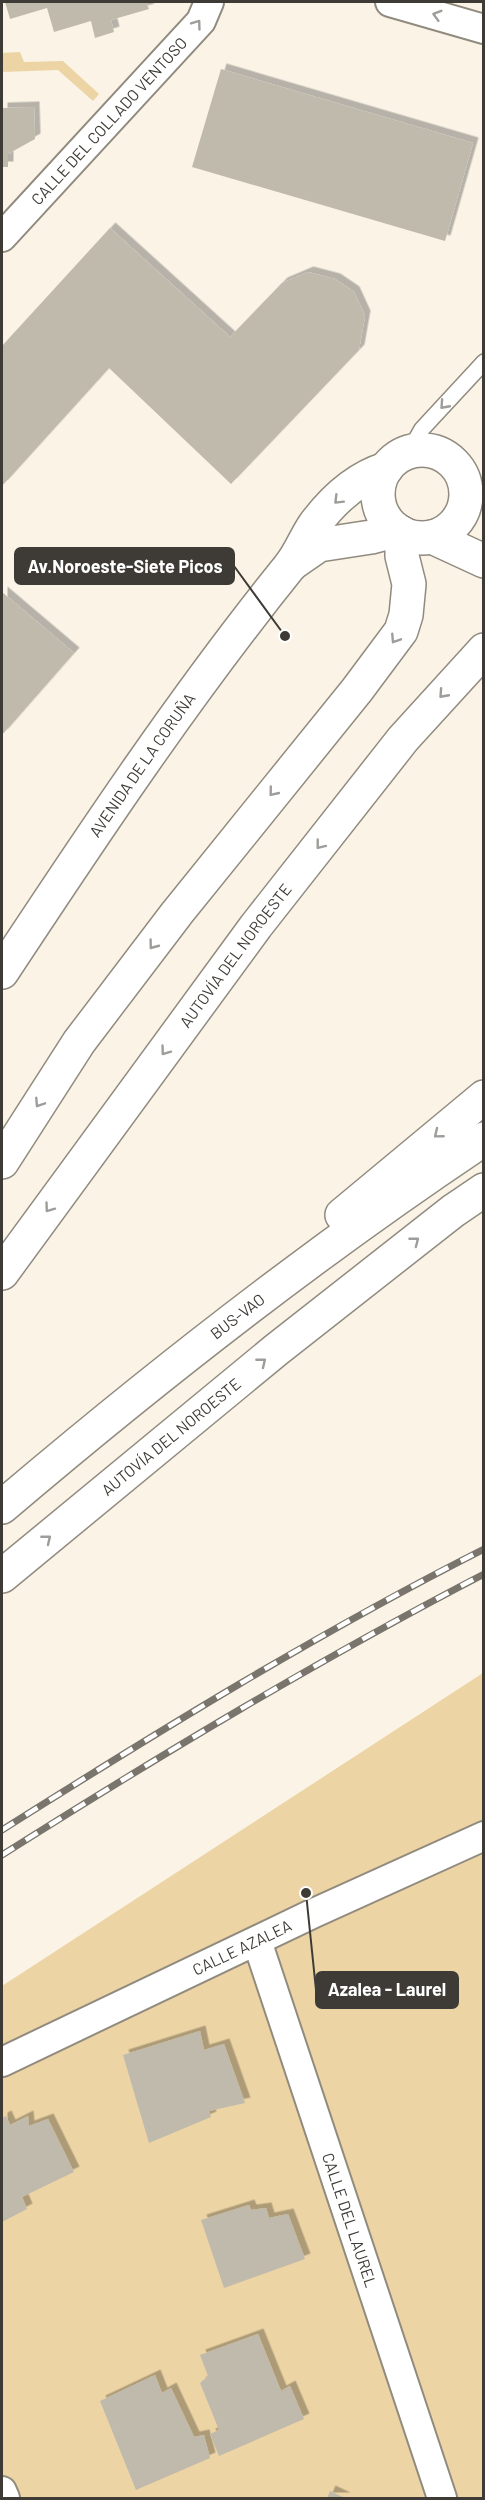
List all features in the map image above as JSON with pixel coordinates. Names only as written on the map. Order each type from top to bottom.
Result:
[{"type":"main road","points":[[410,533],[449,528],[459,517],[465,503],[466,490],[463,477],[451,462],[434,452],[421,450],[397,461],[380,479],[379,502],[389,522],[410,533],[483,561]]},
{"type":"main road","name":"AVENIDA DE LA CORUÑA","points":[[5,964],[162,732],[252,612],[292,564],[315,524],[356,482],[397,461]]},
{"type":"main road","points":[[465,503],[483,546]]},
{"type":"main road","points":[[2,1162],[93,1024],[177,913],[396,638],[406,615],[409,584],[402,556],[410,533]]},
{"type":"main road","name":"AVENIDA DE LA CORUÑA","points":[[292,564],[319,545],[410,533]]},
{"type":"main road","name":"AUTOVÍA DEL NOROESTE","points":[[2,1273],[256,927],[403,739],[483,650]]},
{"type":"main road","points":[[113,1412],[359,1200],[483,1097]]},
{"type":"main road","name":"BUS-VAO","points":[[2,1507],[113,1412],[322,1253],[483,1139]]},
{"type":"main road","name":"AUTOVÍA DEL NOROESTE","points":[[2,1576],[276,1350],[483,1190]]},
{"type":"street","name":"CALLE DEL COLLADO VENTOSO","points":[[2,237],[201,21],[209,2]]},
{"type":"street","points":[[390,2],[483,29]]},
{"type":"street","name":"CALLE AZALEA","points":[[2,2062],[483,1836]]},
{"type":"street","name":"CALLE DEL LAUREL","points":[[257,1941],[442,2499]]},
{"type":"street","points":[[2,2491],[5,2499]]},
{"type":"lane","points":[[397,461],[422,429],[483,362]]},
{"type":"shaded area","points":[[20,52],[24,62],[63,61],[99,94],[93,101],[58,70],[2,72],[2,53]]},
{"type":"shaded area","points":[[483,1673],[483,2498],[2,2498],[2,1986]]},
{"type":"building","points":[[5,2],[146,2],[149,9],[111,20],[114,32],[95,38],[91,21],[54,32],[47,8],[10,19]]},
{"type":"building","points":[[221,69],[473,143],[445,241],[192,167]]},
{"type":"building","points":[[34,107],[35,139],[8,154],[8,167],[2,167],[2,108]]},
{"type":"building","points":[[110,228],[230,337],[282,283],[308,272],[335,279],[354,292],[365,316],[359,350],[231,484],[109,368],[2,486],[2,346]]},
{"type":"building","points":[[2,592],[74,653],[2,735]]},
{"type":"building","points":[[200,2031],[204,2050],[224,2044],[245,2103],[209,2111],[211,2117],[149,2143],[123,2055]]},
{"type":"building","points":[[6,2116],[10,2125],[28,2116],[29,2126],[48,2119],[74,2172],[22,2197],[27,2209],[2,2222],[2,2118]]},
{"type":"building","points":[[249,2205],[251,2210],[266,2208],[269,2218],[288,2214],[305,2259],[224,2288],[201,2220]]},
{"type":"building","points":[[258,2334],[281,2391],[290,2386],[304,2419],[219,2456],[210,2434],[219,2430],[200,2383],[208,2376],[200,2355]]},
{"type":"building","points":[[155,2375],[162,2393],[171,2388],[194,2437],[204,2435],[210,2458],[136,2490],[100,2401]]},
{"type":"building","points":[[330,2491],[345,2498],[327,2498]]},
{"type":"railway","points":[[2,1830],[120,1756],[300,1649],[484,1549]]},
{"type":"railway","points":[[2,1855],[120,1781],[240,1710],[361,1640],[484,1574]]},
{"type":"place","name":"Av.Noroeste-Siete Picos","points":[[285,636]]},
{"type":"place","name":"Azalea - Laurel","points":[[306,1893]]}]
